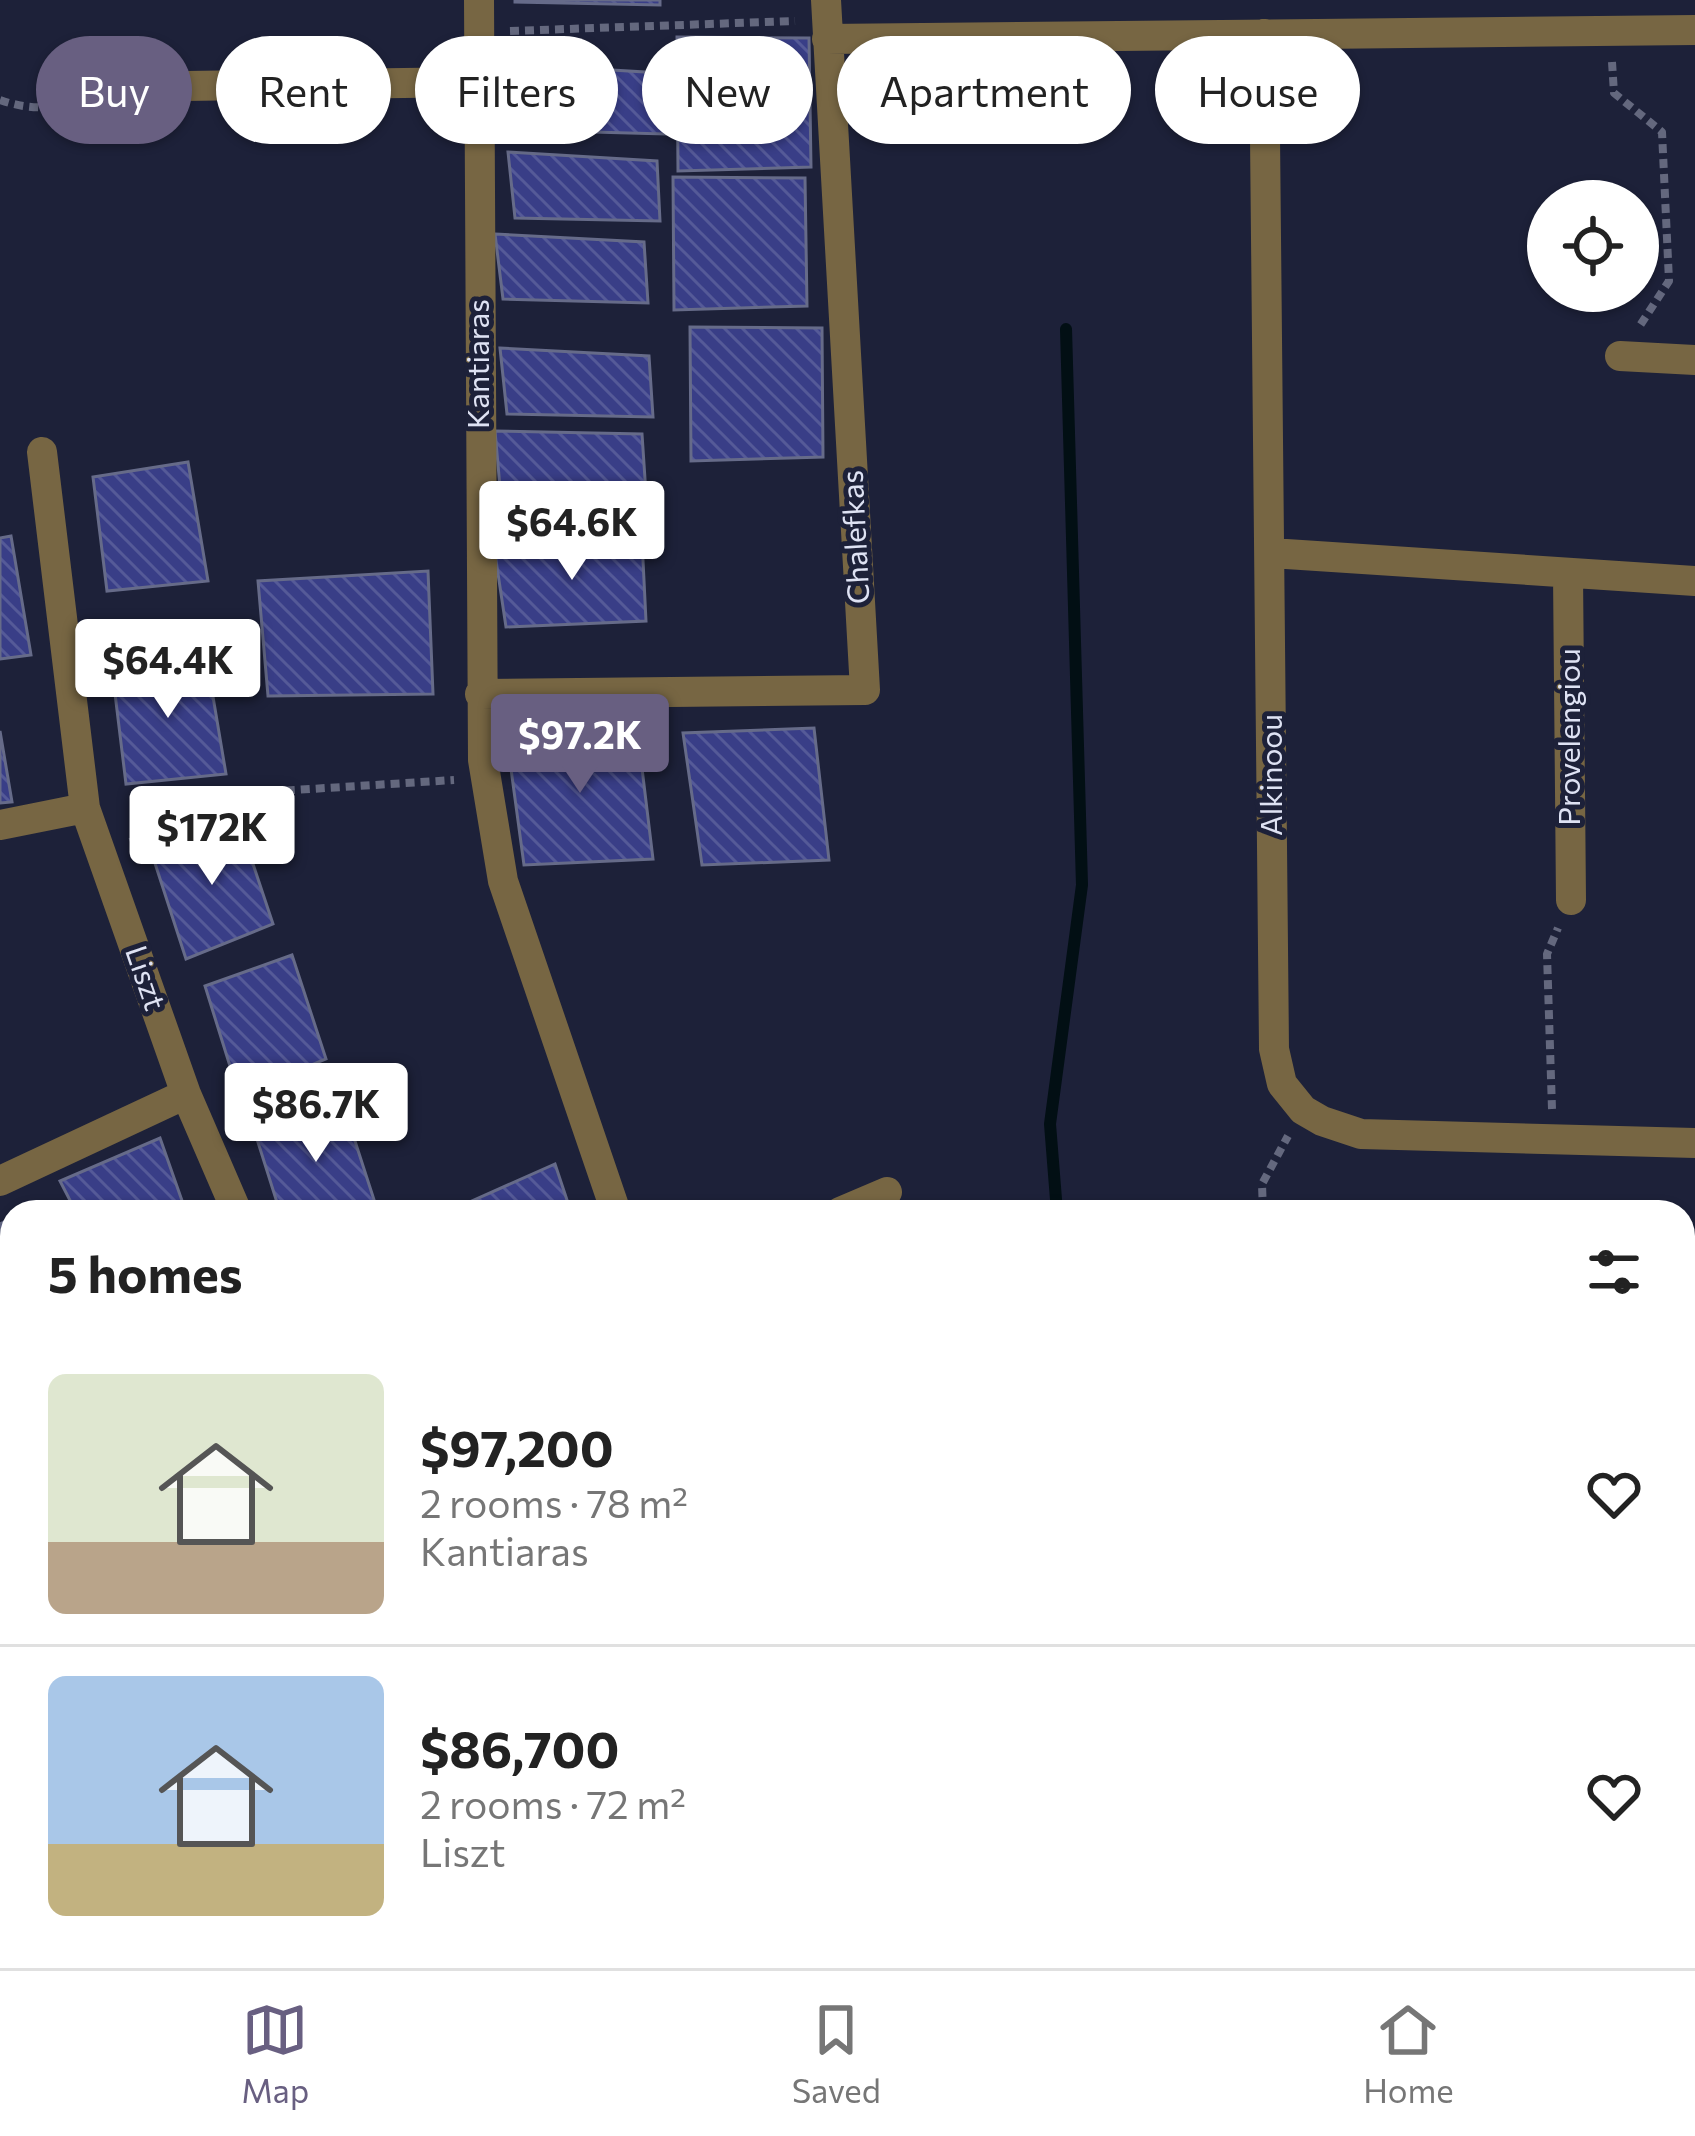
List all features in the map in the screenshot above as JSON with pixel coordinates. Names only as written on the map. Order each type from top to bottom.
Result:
[{"type":"street","name":"Kantiaras","points":[[478,36],[479,0]]},
{"type":"street","points":[[827,20],[1264,34],[1695,29]]},
{"type":"street","name":"Chalefkas","points":[[480,694],[865,690],[827,20]]},
{"type":"street","name":"Alkinoou","points":[[1264,34],[1274,1049],[1282,1084],[1303,1110]]},
{"type":"street","points":[[192,86],[415,83]]},
{"type":"street","name":"Kantiaras","points":[[478,144],[480,694],[485,778],[503,881],[522,947],[612,1200]]},
{"type":"street","points":[[1620,356],[1695,360]]},
{"type":"street","name":"Liszt","points":[[42,452],[86,808],[186,1094],[232,1200]]},
{"type":"street","points":[[1271,554],[1695,581]]},
{"type":"street","name":"Provelengiou","points":[[1568,574],[1571,900]]},
{"type":"street","points":[[0,825],[86,808]]},
{"type":"street","points":[[0,1181],[186,1094]]},
{"type":"street","points":[[1303,1110],[1340,1128],[1381,1137],[1695,1143]]},
{"type":"street","points":[[868,1200],[887,1192]]},
{"type":"path","points":[[478,32],[827,20]]},
{"type":"path","points":[[1610,31],[1614,93],[1662,132],[1669,281],[1620,356]]},
{"type":"path","points":[[0,100],[36,106]]},
{"type":"path","points":[[101,853],[262,792],[485,778]]},
{"type":"path","points":[[1552,1140],[1547,954],[1571,900]]},
{"type":"path","points":[[1263,1200],[1262,1184],[1303,1110]]},
{"type":"building","points":[[660,0],[660,5],[515,2]]},
{"type":"building","points":[[618,70],[642,72],[642,133],[618,133]]},
{"type":"building","points":[[678,144],[811,144],[811,167],[678,171]]},
{"type":"building","points":[[508,152],[657,161],[660,221],[515,218]]},
{"type":"building","points":[[673,177],[805,178],[807,306],[674,310]]},
{"type":"building","points":[[495,234],[644,242],[648,303],[503,299]]},
{"type":"building","points":[[690,327],[822,328],[823,457],[691,461]]},
{"type":"building","points":[[500,348],[649,356],[653,417],[507,414]]},
{"type":"building","points":[[495,431],[642,434],[648,524],[504,532]]},
{"type":"building","points":[[188,462],[208,581],[107,591],[93,477]]},
{"type":"building","points":[[11,536],[31,655],[0,659],[0,538]]},
{"type":"building","points":[[642,540],[646,621],[506,627],[494,547]]},
{"type":"building","points":[[428,571],[433,694],[268,696],[258,581]]},
{"type":"building","points":[[206,655],[226,774],[126,784],[112,669]]},
{"type":"building","points":[[637,727],[653,859],[524,865],[506,732]]},
{"type":"building","points":[[814,728],[829,860],[702,865],[683,733]]},
{"type":"building","points":[[0,731],[12,802],[0,803]]},
{"type":"building","points":[[238,819],[273,924],[186,959],[151,851]]},
{"type":"building","points":[[292,955],[326,1059],[239,1095],[205,986]]},
{"type":"building","points":[[343,1104],[374,1200],[276,1200],[256,1136]]},
{"type":"building","points":[[160,1138],[182,1200],[70,1200],[60,1181]]},
{"type":"building","points":[[555,1164],[567,1200],[474,1200]]},
{"type":"waterway","points":[[1056,1200],[1050,1124],[1082,885],[1066,329]]}]
